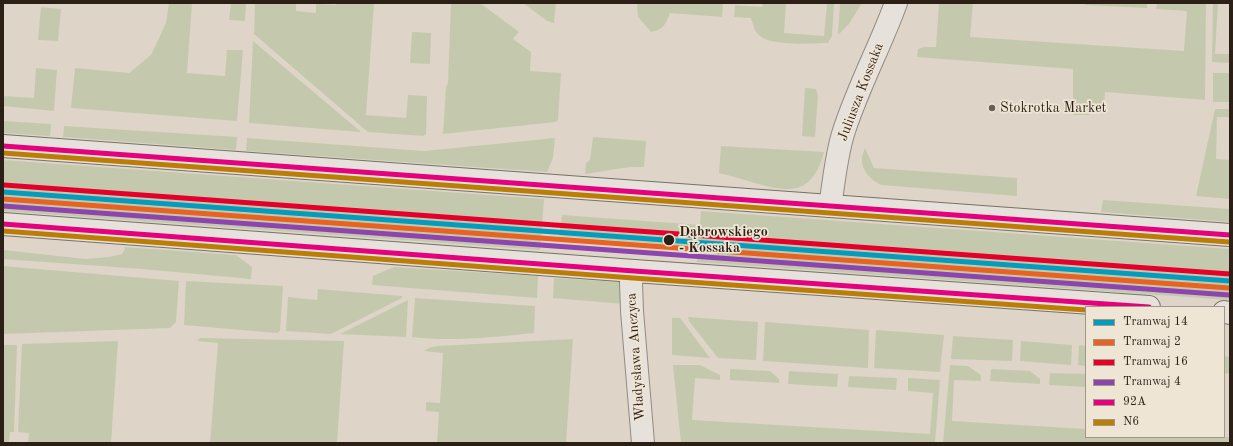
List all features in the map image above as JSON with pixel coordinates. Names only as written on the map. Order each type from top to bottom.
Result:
[{"type":"main road","name":"Juliusza Kossaka","points":[[830,206],[838,153],[844,133],[896,3]]},
{"type":"main road","points":[[3,146],[1230,235]]},
{"type":"main road","points":[[3,224],[634,271],[1135,306]]},
{"type":"main road","name":"Władysława Anczyca","points":[[634,271],[631,283],[632,311],[643,443]]},
{"type":"green space","points":[[169,3],[192,3],[187,73],[225,76],[227,50],[243,50],[237,121],[71,108],[75,68],[129,73],[151,55],[166,23]]},
{"type":"green space","points":[[231,3],[246,3],[245,21],[229,20]]},
{"type":"green space","points":[[255,3],[296,3],[296,11],[316,13],[316,4],[336,5],[337,3],[374,3],[366,115],[406,118],[408,95],[427,96],[426,134],[423,136],[368,132],[254,34]]},
{"type":"green space","points":[[451,3],[480,3],[519,32],[513,39],[531,52],[530,71],[561,73],[558,120],[555,122],[443,134],[446,87],[448,83]]},
{"type":"green space","points":[[523,3],[556,3],[554,23],[547,21]]},
{"type":"green space","points":[[637,3],[723,3],[722,17],[670,13],[664,26],[651,32],[638,17]]},
{"type":"green space","points":[[763,3],[786,3],[784,33],[824,36],[827,3],[834,3],[832,36],[828,43],[782,43],[765,39],[759,35],[751,18],[734,17],[735,5],[762,7]]},
{"type":"green space","points":[[862,3],[849,24],[838,35],[840,4]]},
{"type":"green space","points":[[939,3],[973,3],[970,37],[1184,51],[1187,11],[1156,9],[1157,3],[1206,3],[1205,100],[1105,92],[1104,108],[1090,106],[1089,115],[1073,115],[1073,69],[917,57],[918,49],[924,47],[936,47]]},
{"type":"green space","points":[[1085,3],[1147,3],[1147,8],[1085,5]]},
{"type":"green space","points":[[1213,3],[1218,3],[1215,54],[1230,54],[1230,63],[1212,62]]},
{"type":"green space","points":[[41,7],[61,9],[58,41],[38,40]]},
{"type":"green space","points":[[412,32],[431,33],[430,64],[410,63]]},
{"type":"green space","points":[[253,41],[360,131],[360,132],[249,123]]},
{"type":"green space","points":[[36,68],[57,70],[54,111],[3,106],[3,96],[34,98]]},
{"type":"green space","points":[[1213,73],[1230,73],[1230,102],[1213,102]]},
{"type":"green space","points":[[805,88],[816,89],[818,96],[815,137],[802,136]]},
{"type":"green space","points":[[1215,109],[1230,109],[1230,117],[1217,117],[1216,159],[1230,160],[1230,199],[1196,196]]},
{"type":"green space","points":[[3,121],[51,124],[50,136],[3,133]]},
{"type":"green space","points":[[64,126],[237,137],[236,150],[63,137]]},
{"type":"green space","points":[[593,137],[646,141],[644,167],[630,167],[585,174],[586,163],[590,160]]},
{"type":"green space","points":[[247,138],[424,151],[555,138],[553,158],[547,172],[246,151]]},
{"type":"green space","points":[[721,146],[824,152],[814,175],[808,182],[800,187],[782,189],[719,173]]},
{"type":"green space","points":[[865,148],[874,168],[1017,178],[1017,196],[882,185],[874,181],[863,167],[862,158]]},
{"type":"green space","points":[[3,160],[544,199],[540,250],[3,211]]},
{"type":"green space","points":[[1103,200],[1230,209],[1230,222],[1101,212]]},
{"type":"green space","points":[[701,211],[1230,249],[1230,300],[697,262],[698,247],[559,236],[562,215],[700,225]]},
{"type":"green space","points":[[124,247],[236,255],[252,267],[251,279],[142,269],[3,259],[3,250],[86,259],[122,254],[125,249]]},
{"type":"green space","points":[[3,266],[179,281],[176,322],[170,328],[3,334]]},
{"type":"green space","points":[[394,267],[538,276],[537,298],[372,285],[373,276]]},
{"type":"green space","points":[[554,278],[619,282],[621,285],[624,304],[553,298]]},
{"type":"green space","points":[[186,281],[283,286],[280,331],[277,333],[184,325]]},
{"type":"green space","points":[[318,289],[402,296],[402,298],[331,334],[286,331],[288,297],[317,300]]},
{"type":"green space","points":[[415,298],[535,306],[534,333],[458,339],[412,337]]},
{"type":"green space","points":[[408,300],[406,337],[340,334]]},
{"type":"green space","points":[[688,317],[758,322],[756,360],[718,358],[689,321]]},
{"type":"green space","points":[[672,318],[680,318],[710,358],[672,355]]},
{"type":"green space","points":[[765,322],[869,330],[868,368],[763,361]]},
{"type":"green space","points":[[876,330],[944,335],[940,372],[874,368]]},
{"type":"green space","points":[[953,336],[1013,340],[1012,361],[951,359]]},
{"type":"green space","points":[[200,338],[344,341],[337,443],[210,443],[218,343],[197,341]]},
{"type":"green space","points":[[573,339],[566,443],[437,443],[439,412],[426,411],[426,402],[440,403],[443,353],[424,351],[438,346]]},
{"type":"green space","points":[[118,341],[111,443],[28,443],[29,433],[18,432],[22,344]]},
{"type":"green space","points":[[1021,341],[1072,345],[1071,365],[1020,361]]},
{"type":"green space","points":[[3,345],[17,345],[14,432],[10,432],[9,443],[3,443]]},
{"type":"green space","points":[[1079,345],[1085,346],[1085,366],[1078,365]]},
{"type":"green space","points":[[1225,356],[1230,357],[1230,374],[1225,373]]},
{"type":"green space","points":[[673,365],[700,365],[720,375],[720,380],[695,378],[692,420],[930,434],[933,393],[908,391],[908,378],[940,380],[935,443],[681,443]]},
{"type":"green space","points":[[950,365],[968,366],[981,375],[981,381],[954,380],[952,421],[1085,429],[1085,438],[1230,437],[1230,443],[943,443]]},
{"type":"green space","points":[[730,369],[770,371],[779,379],[779,383],[730,380]]},
{"type":"green space","points":[[991,369],[1030,371],[1040,379],[1040,384],[990,381]]},
{"type":"green space","points":[[789,371],[838,374],[837,387],[788,384]]},
{"type":"green space","points":[[1050,373],[1085,374],[1085,387],[1049,385]]},
{"type":"green space","points":[[849,376],[897,378],[896,390],[848,387]]},
{"type":"tram line","name":"16","points":[[4,185],[1230,274]]},
{"type":"tram line","name":"14","points":[[3,192],[1230,281]]},
{"type":"tram line","name":"2","points":[[3,199],[1229,288]]},
{"type":"tram line","name":"4","points":[[3,206],[1229,295]]},
{"type":"transit line","name":"92A","points":[[3,146],[1230,235]]},
{"type":"transit line","name":"N6","points":[[3,153],[1229,242]]},
{"type":"transit line","name":"92A","points":[[3,224],[634,271],[1135,306]]},
{"type":"transit line","name":"N6","points":[[3,231],[1085,310]]},
{"type":"place","name":"Stokrotka Market","points":[[992,108]]},
{"type":"place","name":"Dąbrowskiego - Kossaka","points":[[669,240]]}]
